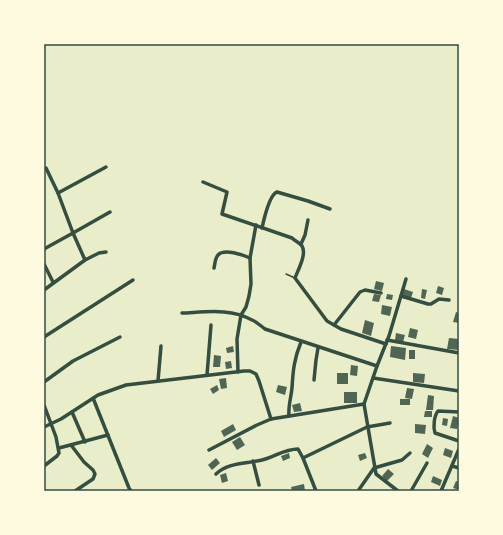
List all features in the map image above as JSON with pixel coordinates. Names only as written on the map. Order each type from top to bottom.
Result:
[{"type":"street","points":[[58,193],[106,167]]},
{"type":"street","points":[[46,168],[58,193],[85,260]]},
{"type":"street","points":[[203,182],[216,186],[227,192],[222,214],[292,238],[301,244],[304,248],[303,257],[295,278],[327,321],[341,329],[386,344]]},
{"type":"street","points":[[262,228],[271,198],[274,193],[277,192],[330,209]]},
{"type":"street","points":[[44,249],[110,212]]},
{"type":"street","points":[[301,244],[305,235],[308,220]]},
{"type":"street","points":[[238,372],[237,339],[241,315],[246,307],[251,284],[250,258],[256,225]]},
{"type":"street","points":[[44,290],[85,260],[99,253],[106,252]]},
{"type":"street","points":[[214,268],[218,255],[222,252],[242,254],[250,258]]},
{"type":"street","points":[[44,264],[53,282]]},
{"type":"street","points":[[398,491],[379,478],[376,474],[364,404],[386,344],[406,279]]},
{"type":"street","points":[[44,337],[133,280]]},
{"type":"street","points":[[334,325],[360,292],[365,290],[381,293]]},
{"type":"street","points":[[401,296],[428,304],[431,304],[439,299],[449,300]]},
{"type":"street","points":[[182,313],[220,311],[241,315],[253,320],[265,329],[318,348],[377,366]]},
{"type":"street","points":[[207,375],[210,325]]},
{"type":"street","points":[[44,382],[73,361],[120,337]]},
{"type":"street","points":[[387,340],[459,352]]},
{"type":"street","points":[[289,416],[292,371],[295,356],[301,342]]},
{"type":"street","points":[[158,381],[161,346]]},
{"type":"street","points":[[314,380],[318,348]]},
{"type":"street","points":[[44,427],[72,412],[98,395],[126,385],[250,371],[256,374],[271,419]]},
{"type":"street","points":[[373,378],[459,391]]},
{"type":"street","points":[[93,398],[131,491]]},
{"type":"street","points":[[209,450],[257,424],[271,419],[364,404]]},
{"type":"street","points":[[44,405],[59,448],[57,456],[44,466]]},
{"type":"street","points":[[459,412],[438,411],[435,416],[434,430],[435,433],[440,436],[459,441]]},
{"type":"street","points":[[72,412],[85,442]]},
{"type":"street","points":[[303,458],[367,427],[390,422]]},
{"type":"street","points":[[59,448],[108,435]]},
{"type":"street","points":[[71,445],[84,462],[94,470],[95,474],[93,478],[75,491]]},
{"type":"street","points":[[216,474],[220,470],[231,465],[262,460],[288,450],[296,449],[299,450],[303,458],[316,491]]},
{"type":"street","points":[[442,491],[459,450]]},
{"type":"street","points":[[358,491],[374,468],[402,460],[410,454]]},
{"type":"street","points":[[253,461],[259,485]]},
{"type":"street","points":[[411,491],[426,462]]},
{"type":"street","points":[[452,466],[459,468]]},
{"type":"lane","points":[[286,274],[295,278]]},
{"type":"building","points":[[376,281],[384,283],[382,291],[374,289]]},
{"type":"building","points":[[438,286],[444,288],[442,295],[436,293]]},
{"type":"building","points":[[404,289],[413,292],[411,298],[402,296]]},
{"type":"building","points":[[422,289],[427,290],[425,299],[421,298]]},
{"type":"building","points":[[374,294],[381,295],[379,302],[372,301]]},
{"type":"building","points":[[387,294],[393,295],[392,300],[386,299]]},
{"type":"building","points":[[382,305],[392,307],[390,316],[381,314]]},
{"type":"building","points":[[456,312],[459,313],[459,323],[453,322]]},
{"type":"building","points":[[365,320],[374,323],[371,336],[362,333]]},
{"type":"building","points":[[410,328],[418,330],[416,339],[408,337]]},
{"type":"building","points":[[396,333],[405,335],[403,342],[395,340]]},
{"type":"building","points":[[449,338],[459,339],[459,350],[447,349]]},
{"type":"building","points":[[233,346],[234,352],[227,353],[226,348]]},
{"type":"building","points":[[391,346],[406,348],[405,360],[390,357]]},
{"type":"building","points":[[409,350],[415,350],[415,359],[409,359]]},
{"type":"building","points":[[214,355],[221,356],[220,367],[213,367]]},
{"type":"building","points":[[231,361],[232,368],[226,369],[225,362]]},
{"type":"building","points":[[351,365],[358,366],[357,376],[350,375]]},
{"type":"building","points":[[337,373],[348,373],[348,384],[337,384]]},
{"type":"building","points":[[413,373],[425,374],[424,383],[413,382]]},
{"type":"building","points":[[226,378],[227,388],[221,389],[219,379]]},
{"type":"building","points":[[217,385],[219,390],[213,394],[210,389]]},
{"type":"building","points":[[278,385],[287,387],[285,395],[276,392]]},
{"type":"building","points":[[407,388],[414,389],[412,399],[405,398]]},
{"type":"building","points":[[344,392],[357,392],[357,403],[344,403]]},
{"type":"building","points":[[428,395],[434,396],[433,410],[426,410]]},
{"type":"building","points":[[400,399],[410,399],[410,405],[400,405]]},
{"type":"building","points":[[300,403],[302,411],[294,412],[292,405]]},
{"type":"building","points":[[425,411],[432,411],[432,417],[424,417]]},
{"type":"building","points":[[453,416],[459,418],[457,429],[450,428]]},
{"type":"building","points":[[443,418],[448,419],[447,426],[442,425]]},
{"type":"building","points":[[233,424],[236,430],[224,437],[221,431]]},
{"type":"building","points":[[415,424],[426,425],[425,434],[415,433]]},
{"type":"building","points":[[240,437],[245,445],[237,450],[232,442]]},
{"type":"building","points":[[427,444],[433,448],[428,458],[422,454]]},
{"type":"building","points":[[445,448],[453,451],[451,458],[443,455]]},
{"type":"building","points":[[289,453],[290,458],[283,461],[281,456]]},
{"type":"building","points":[[365,453],[367,458],[360,461],[358,455]]},
{"type":"building","points":[[216,458],[220,463],[212,470],[208,465]]},
{"type":"building","points":[[388,469],[394,474],[387,481],[382,476]]},
{"type":"building","points":[[226,473],[228,481],[222,483],[220,475]]},
{"type":"building","points":[[433,476],[442,480],[440,486],[431,482]]},
{"type":"building","points":[[456,481],[459,482],[459,490],[453,488]]},
{"type":"building","points":[[304,484],[305,491],[292,491],[291,487]]}]
